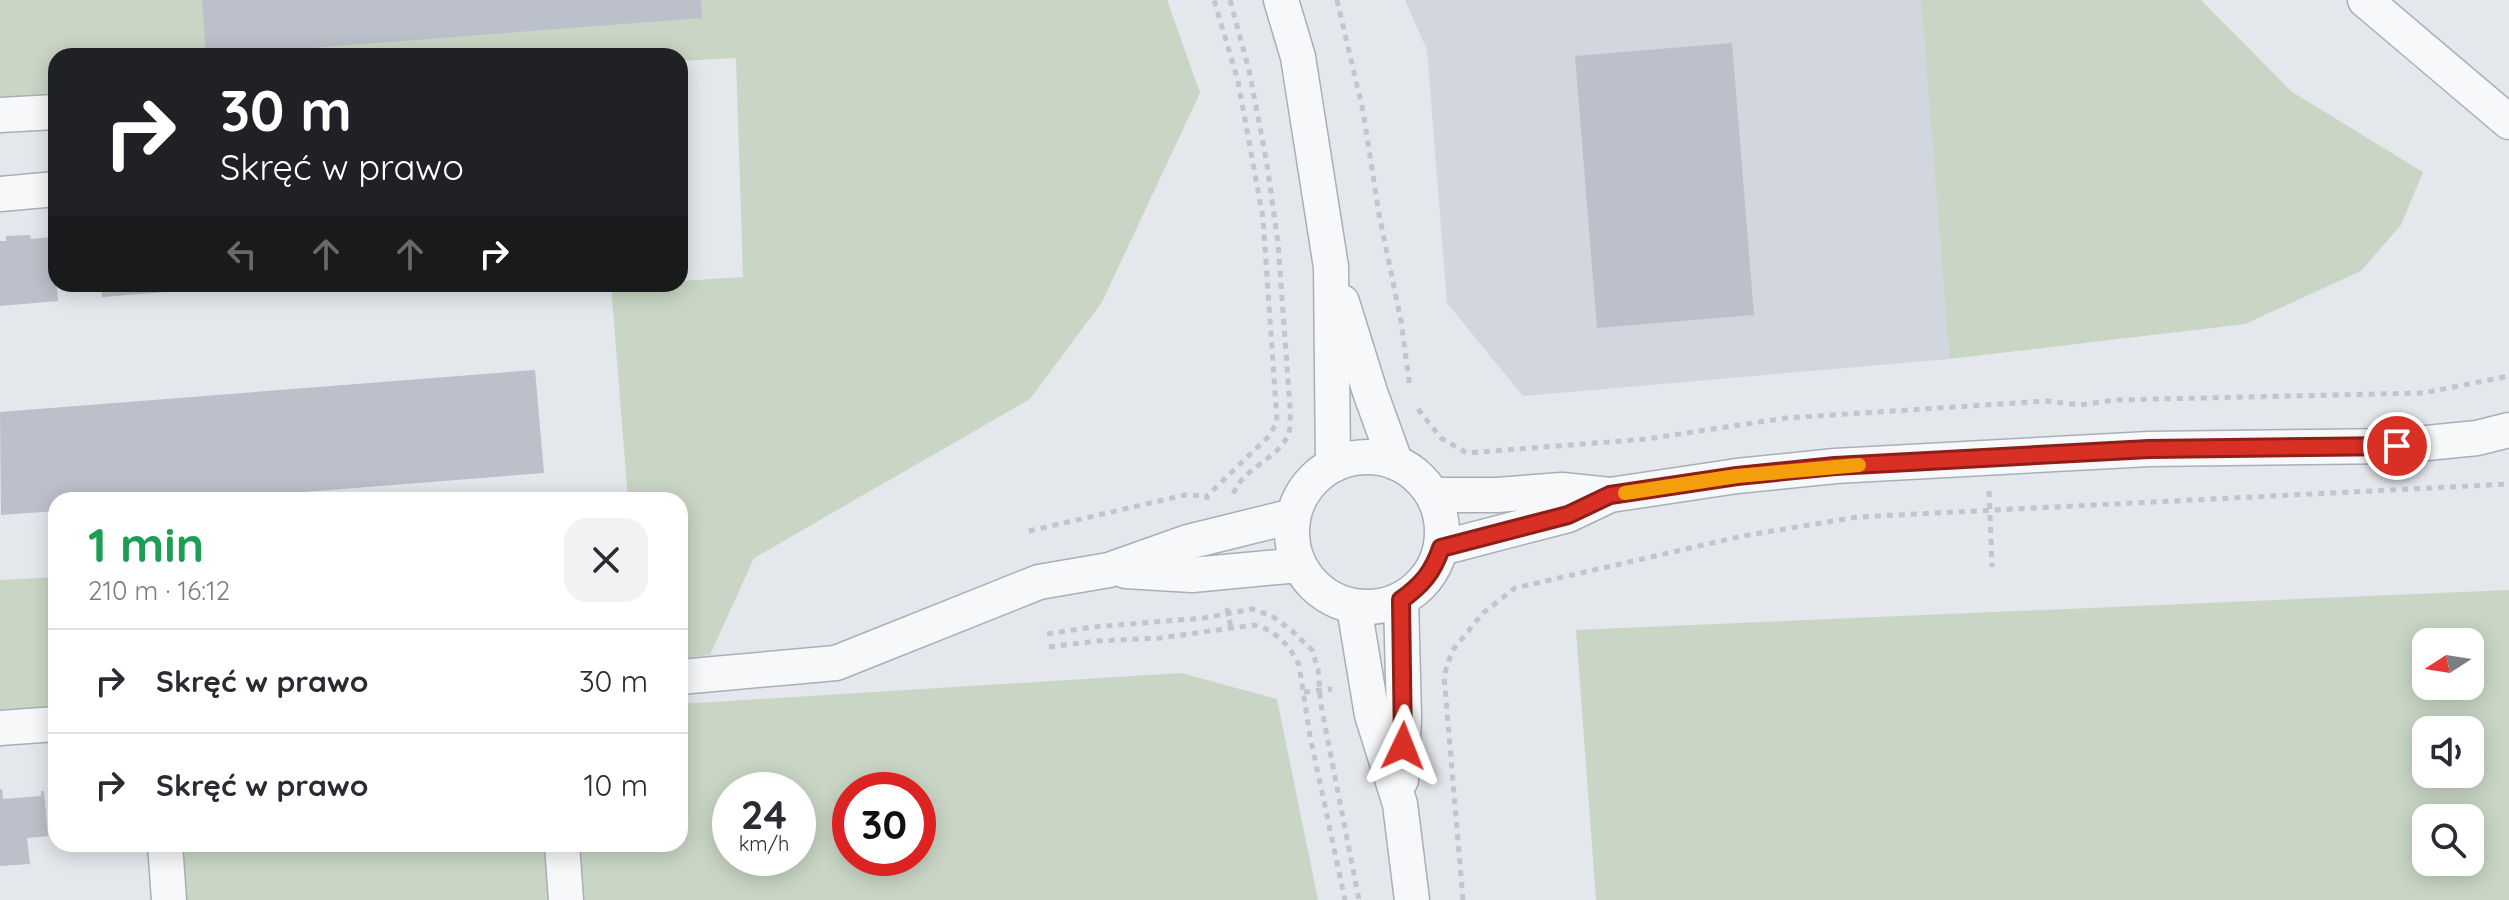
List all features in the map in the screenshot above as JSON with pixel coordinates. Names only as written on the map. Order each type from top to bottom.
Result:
[{"type":"street","points":[[1281,0],[1298,57],[1331,267],[1333,465]]},
{"type":"street","points":[[2365,0],[2509,122]]},
{"type":"street","points":[[0,115],[48,112]]},
{"type":"street","points":[[0,194],[48,190]]},
{"type":"street","points":[[1331,267],[1395,461]]},
{"type":"street","points":[[1434,495],[1497,495],[1562,490],[1610,495],[1737,476],[1835,466],[2149,449],[2397,446],[2477,438],[2509,430]]},
{"type":"street","points":[[1369,455],[1395,461],[1417,475],[1434,495],[1443,520],[1441,548],[1435,567],[1421,586],[1401,600],[1378,607],[1354,607],[1332,599],[1313,585],[1299,565],[1292,542],[1293,516],[1302,491],[1320,472],[1344,459],[1369,455]]},
{"type":"street","points":[[1441,548],[1568,515],[1610,495]]},
{"type":"street","points":[[688,676],[836,663],[1039,582],[1109,570],[1188,542],[1293,516]]},
{"type":"street","points":[[1109,570],[1192,575],[1299,565]]},
{"type":"street","points":[[1401,600],[1404,717],[1400,804],[1412,900]]},
{"type":"street","points":[[1354,607],[1372,715],[1400,804]]},
{"type":"street","points":[[0,728],[48,725]]},
{"type":"street","points":[[166,852],[169,900]]},
{"type":"street","points":[[563,852],[566,900]]},
{"type":"path","points":[[1029,531],[1185,495],[1207,496],[1270,435],[1277,421],[1263,218],[1238,81],[1214,0]]},
{"type":"path","points":[[1225,534],[1237,484],[1283,443],[1290,432],[1278,243],[1249,70],[1230,0]]},
{"type":"path","points":[[1337,0],[1363,111],[1410,387],[1420,414],[1441,438],[1467,453],[1647,439],[1786,418],[2046,401],[2081,405],[2114,400],[2423,393],[2509,376]]},
{"type":"path","points":[[1987,458],[1992,567]]},
{"type":"path","points":[[1463,900],[1444,676],[1452,651],[1483,613],[1515,588],[1758,533],[1857,517],[2509,484]]},
{"type":"path","points":[[1207,496],[1225,534]]},
{"type":"path","points":[[1232,570],[1252,609]]},
{"type":"path","points":[[1231,628],[1228,614],[1232,570]]},
{"type":"path","points":[[1047,634],[1204,618],[1252,609],[1272,616],[1312,650],[1359,900]]},
{"type":"path","points":[[1049,647],[1160,638],[1254,625],[1271,631],[1289,647],[1299,665],[1310,736],[1345,900]]},
{"type":"shaded area","points":[[1405,0],[1921,0],[1949,359],[1523,396],[1447,303],[1427,50]]},
{"type":"green space","points":[[0,0],[1167,0],[1200,93],[1102,302],[1030,399],[754,558],[710,655],[688,657],[688,492],[627,492],[612,292],[688,292],[688,280],[743,277],[736,58],[688,61],[688,48],[48,48],[48,103],[0,106]]},
{"type":"green space","points":[[1921,0],[2201,0],[2292,92],[2423,172],[2401,225],[2361,271],[2245,324],[1949,359]]},
{"type":"green space","points":[[48,577],[48,708],[0,713],[0,580]]},
{"type":"green space","points":[[2509,590],[2509,900],[1596,900],[1576,630]]},
{"type":"green space","points":[[1181,673],[1277,699],[1318,900],[186,900],[182,852],[688,852],[688,704]]},
{"type":"building","points":[[202,0],[701,0],[702,18],[310,48],[205,48]]},
{"type":"building","points":[[1732,43],[1754,315],[1597,328],[1575,56]]},
{"type":"building","points":[[6,236],[48,237],[48,292],[57,292],[58,301],[0,306],[0,241],[6,241]]},
{"type":"building","points":[[102,292],[165,292],[102,297]]},
{"type":"building","points":[[535,370],[544,473],[303,492],[48,492],[48,512],[1,515],[0,412]]},
{"type":"building","points":[[0,789],[3,799],[41,796],[41,791],[44,791],[48,836],[27,838],[30,864],[0,866]]},
{"type":"slow traffic","points":[[1625,493],[1737,476],[1859,465]]},
{"type":"route","points":[[1403,746],[1401,600],[1421,586],[1435,567],[1441,548],[1568,515],[1610,495],[1737,476],[1835,466],[2149,449],[2397,446]]}]
